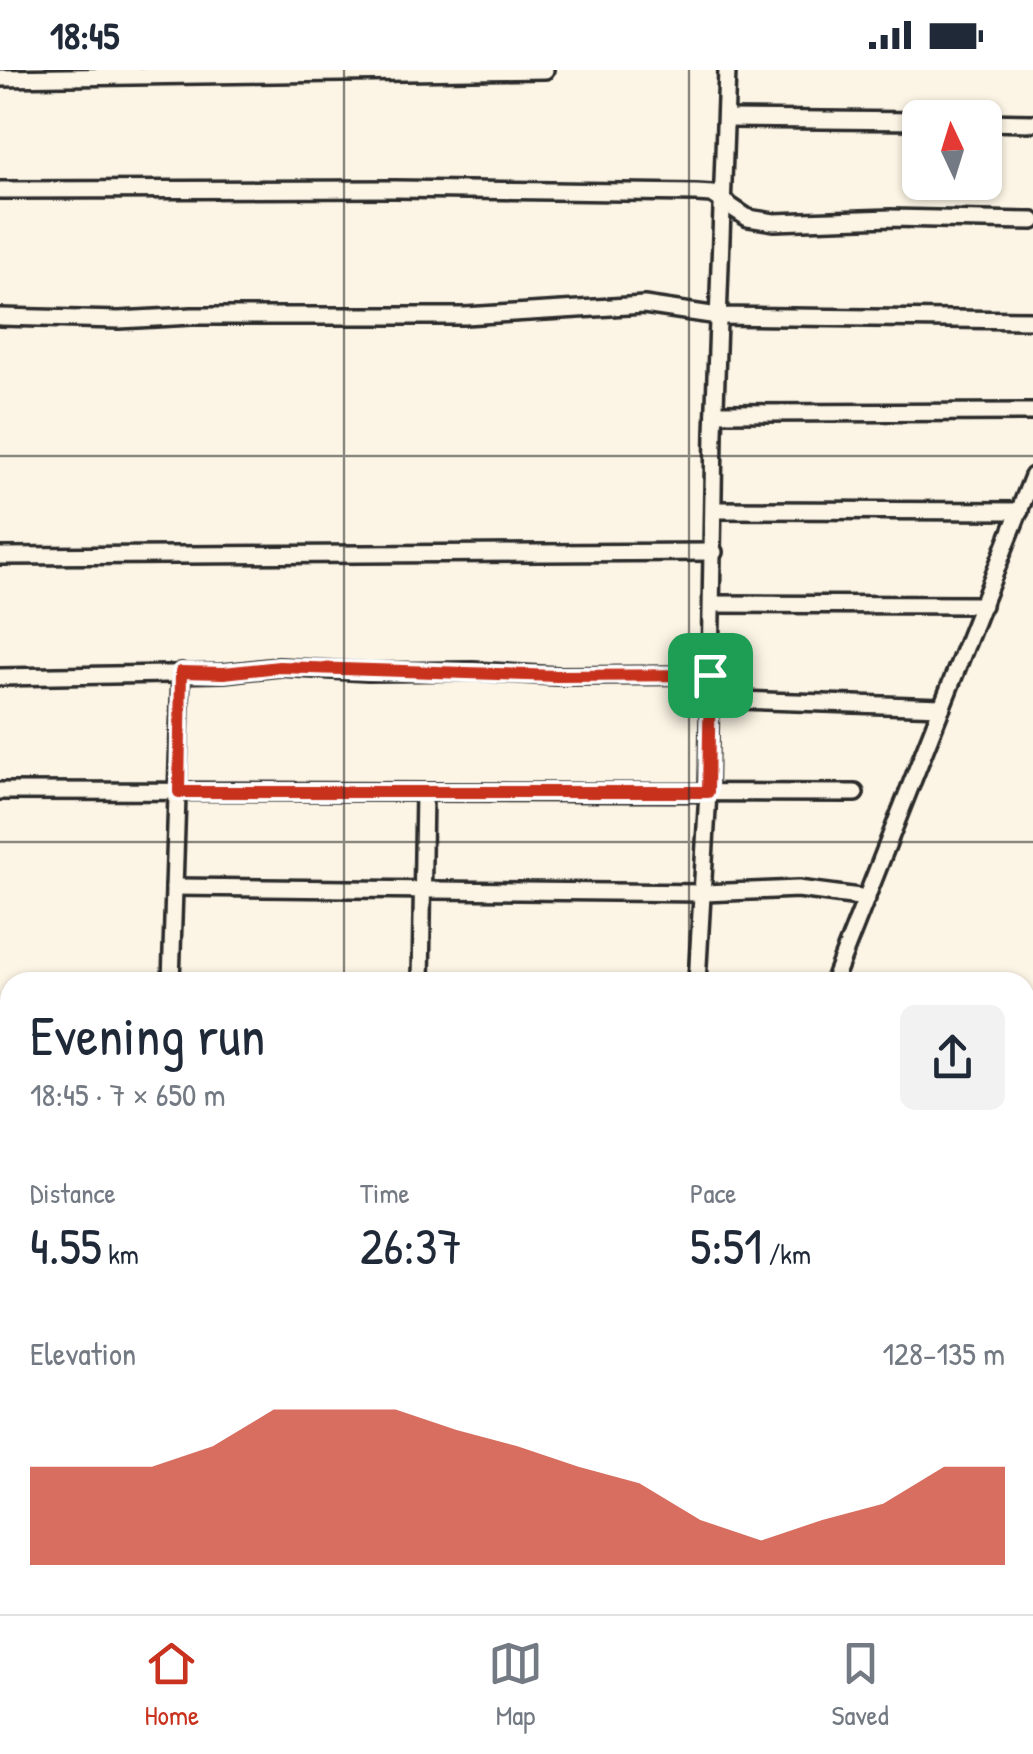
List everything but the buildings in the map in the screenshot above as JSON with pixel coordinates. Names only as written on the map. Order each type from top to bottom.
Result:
[{"type":"street","points":[[0,78],[545,70]]},
{"type":"street","points":[[699,972],[708,792],[727,70]]},
{"type":"street","points":[[728,119],[902,122]]},
{"type":"street","points":[[1002,122],[1033,123]]},
{"type":"street","points":[[0,190],[696,192],[712,194],[748,218],[774,222],[891,218],[1033,221]]},
{"type":"street","points":[[0,318],[465,316],[644,305],[718,316],[1033,320]]},
{"type":"street","points":[[715,413],[1033,412]]},
{"type":"street","points":[[837,972],[1033,476]]},
{"type":"street","points":[[714,510],[1020,511]]},
{"type":"street","points":[[0,556],[714,552]]},
{"type":"street","points":[[712,604],[984,604]]},
{"type":"street","points":[[0,677],[224,673],[279,667],[557,676],[710,675]]},
{"type":"street","points":[[171,972],[181,672]]},
{"type":"street","points":[[710,699],[942,707]]},
{"type":"street","points":[[0,792],[855,793]]},
{"type":"street","points":[[421,972],[424,792]]},
{"type":"street","points":[[174,887],[704,893],[798,889],[868,898]]},
{"type":"route","points":[[279,667],[557,676],[710,675],[708,792],[179,792],[181,672],[224,673],[279,667]]}]
